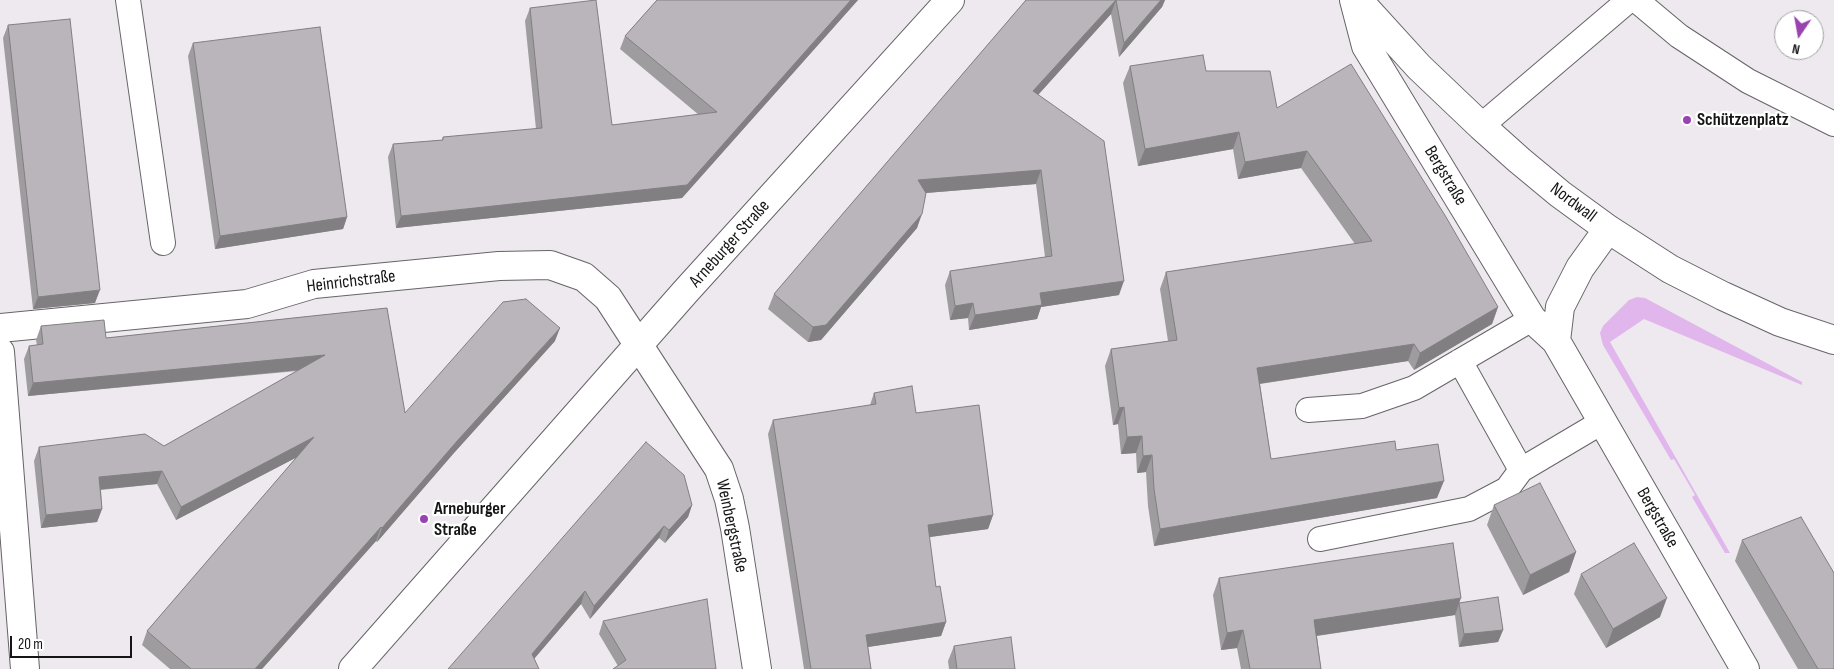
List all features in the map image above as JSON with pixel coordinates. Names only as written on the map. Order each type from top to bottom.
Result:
[{"type":"street","name":"Arneburger Straße","points":[[353,669],[638,346],[950,0]]},
{"type":"street","name":"Nordwall","points":[[1356,0],[1419,67],[1480,126],[1560,194],[1608,229],[1670,269],[1723,296],[1780,322],[1834,340]]},
{"type":"street","name":"Bergstraße","points":[[1356,0],[1366,46],[1532,319],[1556,341],[1744,669]]},
{"type":"street","points":[[1556,341],[1560,307],[1580,268],[1608,229]]},
{"type":"street","name":"Heinrichstraße","points":[[0,328],[246,304],[314,284],[499,266],[550,265],[584,277],[598,288],[608,298],[638,346]]},
{"type":"street","name":"Weinbergstraße","points":[[638,346],[719,469],[729,499],[735,528],[757,669]]},
{"type":"street","points":[[0,352],[25,669]]},
{"type":"lane","points":[[128,0],[163,243]]},
{"type":"lane","points":[[1480,126],[1628,0]]},
{"type":"lane","points":[[1636,0],[1679,36],[1748,81],[1834,124]]},
{"type":"lane","points":[[1308,410],[1362,406],[1414,388],[1532,319]]},
{"type":"lane","points":[[1460,361],[1521,470]]},
{"type":"lane","points":[[1320,539],[1469,509],[1508,489],[1521,470],[1602,422]]},
{"type":"shaded area","points":[[1637,297],[1645,298],[1802,382],[1802,385],[1644,319],[1610,342],[1730,553],[1725,553],[1692,497],[1695,495],[1674,459],[1671,460],[1603,345],[1600,333],[1603,326],[1629,300]]},
{"type":"building","points":[[596,0],[612,125],[717,112],[625,36],[657,0],[851,0],[687,185],[401,216],[393,144],[443,140],[443,137],[542,128],[530,8]]},
{"type":"building","points":[[1026,0],[1116,0],[1033,91],[1104,141],[1124,281],[1040,293],[1042,305],[975,315],[973,303],[955,306],[950,271],[1052,256],[1041,170],[918,180],[926,193],[922,214],[826,325],[813,327],[774,294]]},
{"type":"building","points":[[1116,0],[1161,0],[1124,43]]},
{"type":"building","points":[[70,19],[100,290],[38,297],[8,25]]},
{"type":"building","points":[[320,27],[347,217],[220,236],[193,43]]},
{"type":"building","points":[[1203,55],[1206,71],[1270,71],[1277,108],[1351,64],[1446,217],[1498,307],[1420,353],[1414,344],[1257,368],[1271,459],[1395,441],[1396,450],[1438,444],[1444,481],[1160,529],[1154,489],[1152,455],[1143,456],[1142,436],[1127,437],[1124,407],[1119,408],[1111,349],[1177,340],[1166,272],[1372,241],[1307,151],[1245,162],[1239,132],[1145,149],[1130,66]]},
{"type":"building","points":[[526,299],[560,328],[255,669],[191,669],[147,631],[314,437],[181,507],[162,471],[99,477],[102,509],[46,515],[39,447],[145,434],[164,446],[325,355],[33,383],[29,346],[43,344],[41,326],[104,320],[106,338],[387,308],[405,413],[503,302]]},
{"type":"building","points":[[912,386],[916,413],[979,405],[993,515],[928,525],[936,587],[940,586],[946,622],[866,635],[871,669],[811,669],[773,420],[876,404],[874,393]]},
{"type":"building","points":[[646,442],[684,475],[692,505],[669,530],[664,526],[594,606],[585,591],[532,654],[539,669],[448,669]]},
{"type":"building","points":[[1540,483],[1576,552],[1530,575],[1494,505]]},
{"type":"building","points":[[1801,517],[1834,573],[1834,669],[1818,669],[1742,540]]},
{"type":"building","points":[[1453,543],[1461,598],[1314,620],[1321,669],[1250,669],[1243,630],[1227,633],[1219,578]]},
{"type":"building","points":[[1634,543],[1667,598],[1613,629],[1581,574]]},
{"type":"building","points":[[1498,597],[1503,630],[1464,634],[1459,603]]},
{"type":"building","points":[[707,599],[716,669],[613,669],[626,660],[603,621]]},
{"type":"building","points":[[1011,637],[1015,669],[957,669],[954,646]]},
{"type":"place","name":"Schützenplatz","points":[[1687,120]]},
{"type":"place","name":"Arneburger Straße","points":[[424,519]]}]
